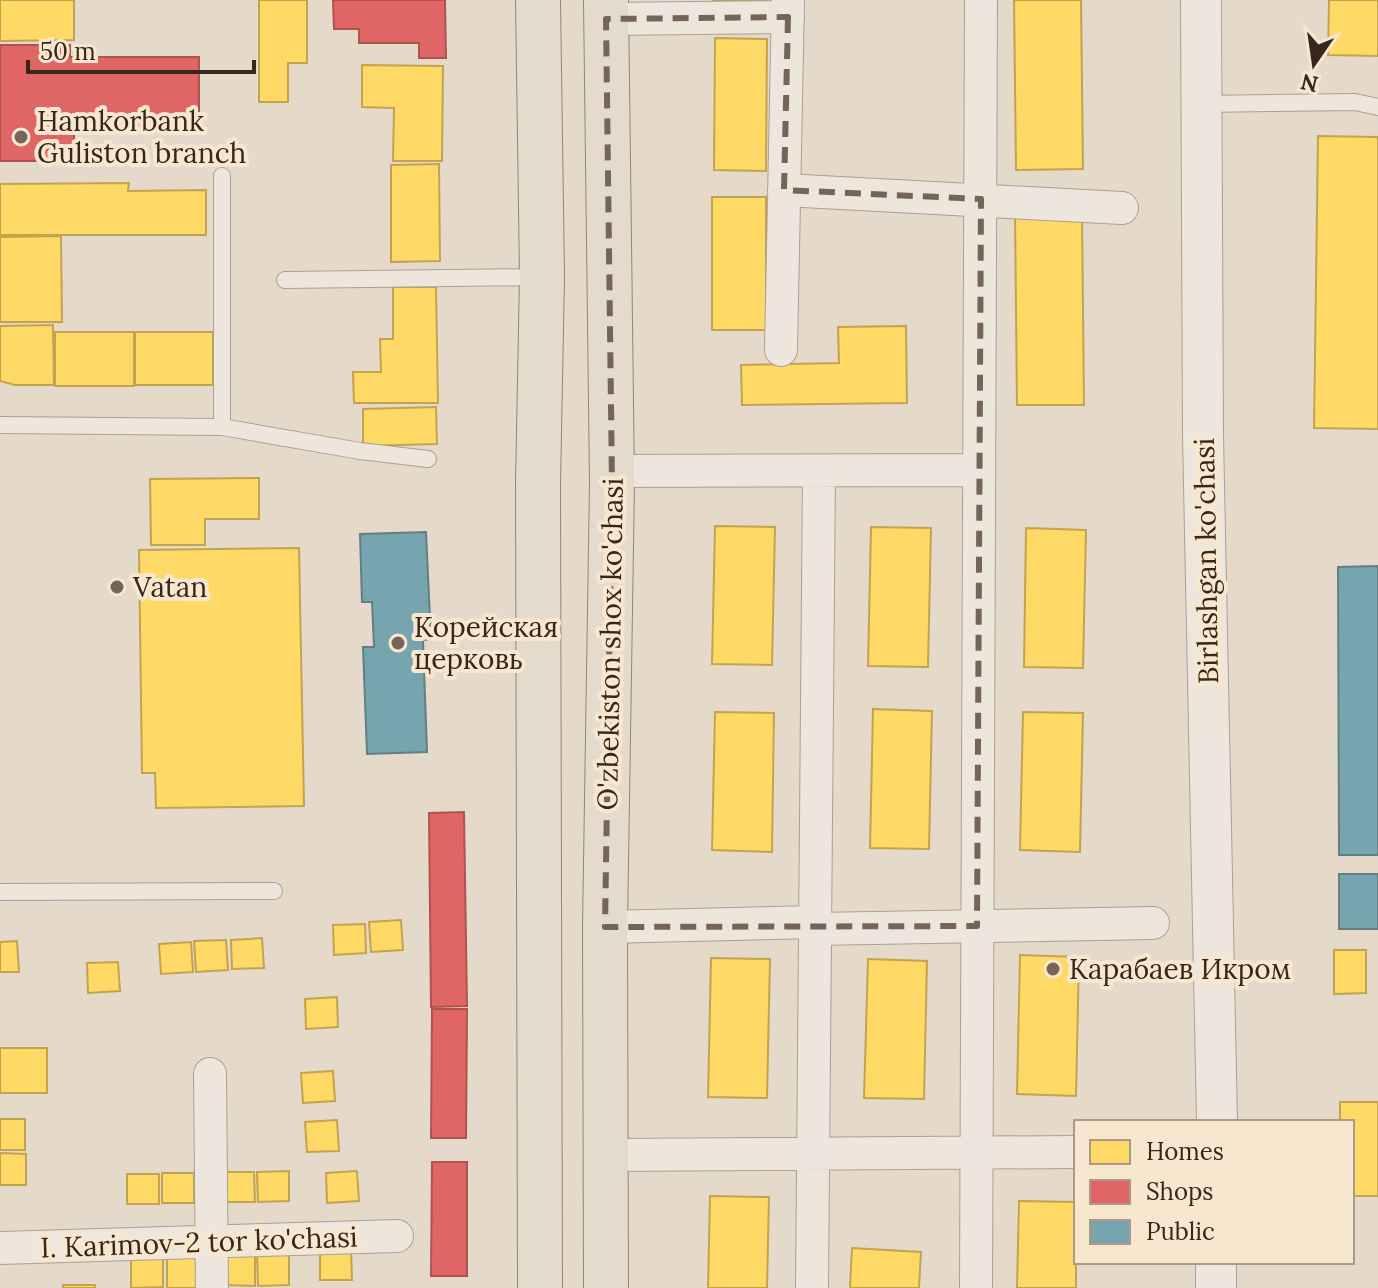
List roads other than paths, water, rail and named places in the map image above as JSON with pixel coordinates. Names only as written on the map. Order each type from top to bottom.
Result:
[{"type":"main road","points":[[538,0],[542,277],[538,483],[540,1288]]},
{"type":"main road","name":"O'zbekiston shox ko'chasi","points":[[606,10],[612,471],[605,927],[606,1288]]},
{"type":"street","points":[[976,1288],[981,0]]},
{"type":"street","name":"Birlashgan ko'chasi","points":[[1201,0],[1204,451],[1217,1120]]},
{"type":"street","points":[[606,10],[621,17],[788,8],[781,350]]},
{"type":"street","points":[[784,190],[1122,208]]},
{"type":"street","points":[[612,471],[979,470]]},
{"type":"street","points":[[812,1288],[819,471]]},
{"type":"street","points":[[605,927],[1153,923]]},
{"type":"street","points":[[210,1074],[212,1288]]},
{"type":"street","points":[[606,1155],[1074,1152]]},
{"type":"street","name":"I. Karimov-2 tor ko'chasi","points":[[0,1248],[397,1236]]},
{"type":"street","points":[[1216,1264],[1216,1288]]},
{"type":"lane","points":[[1201,104],[1355,102],[1378,107]]},
{"type":"lane","points":[[222,176],[222,427]]},
{"type":"lane","points":[[285,280],[542,277]]},
{"type":"lane","points":[[0,425],[222,427],[360,451],[428,459]]},
{"type":"lane","points":[[0,892],[274,891]]},
{"type":"place","name":"Hamkorbank Guliston branch","points":[[21,137]]},
{"type":"place","name":"Vatan","points":[[117,587]]},
{"type":"place","name":"Корейская церковь","points":[[398,643]]},
{"type":"place","name":"Карабаев Икром","points":[[1053,969]]}]
